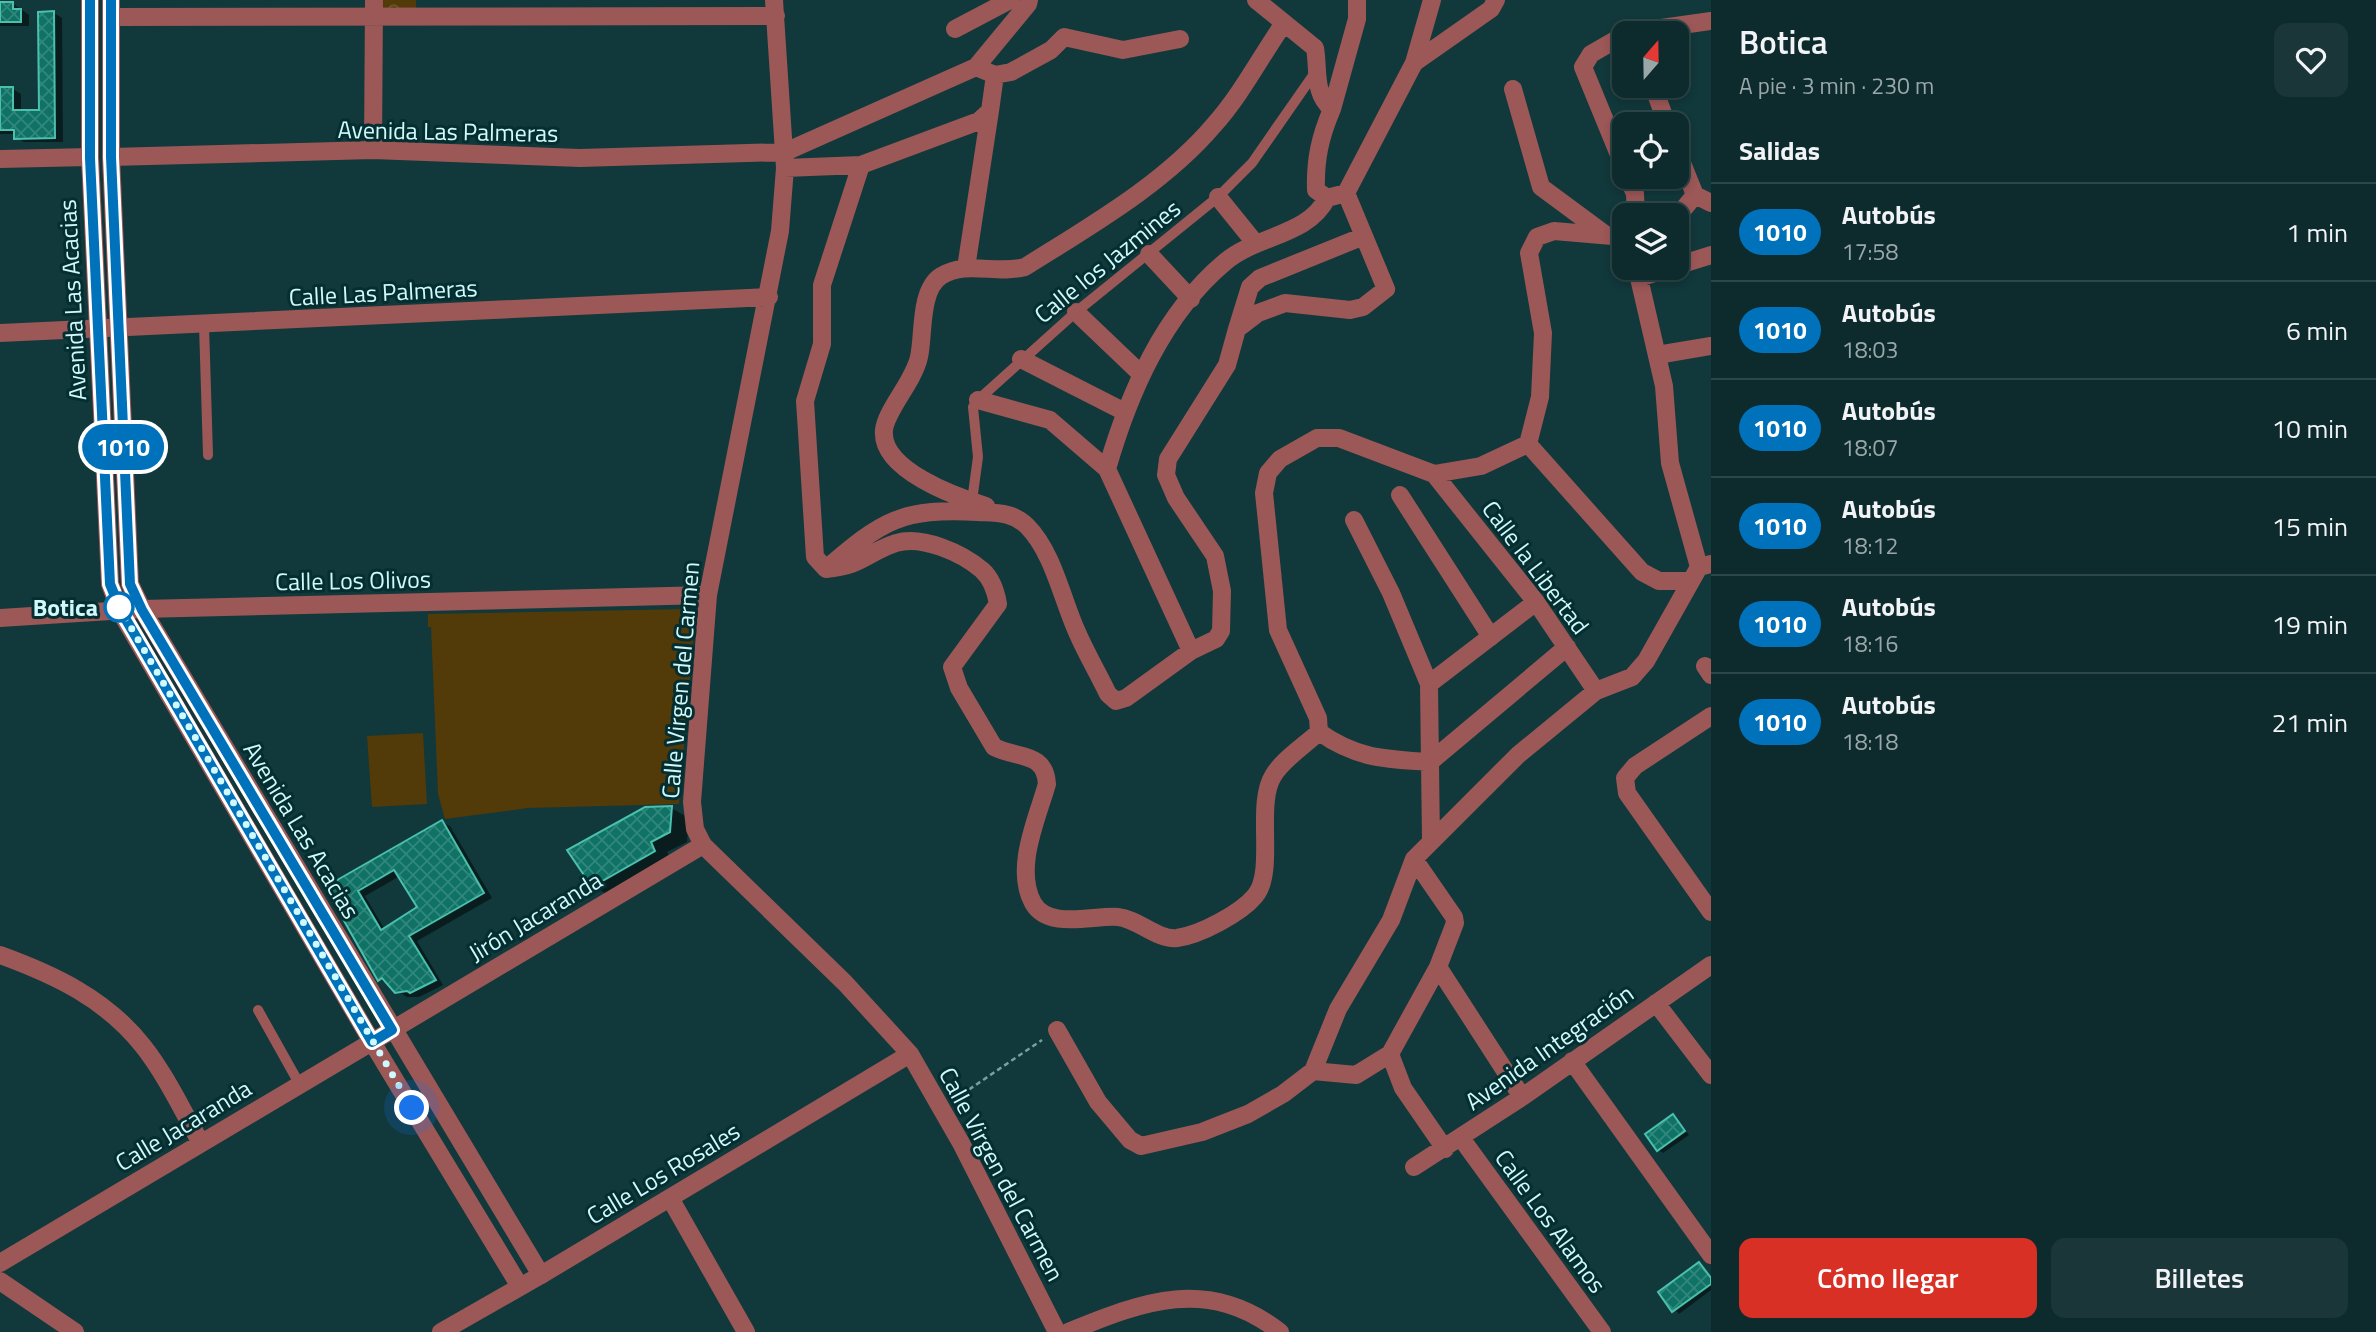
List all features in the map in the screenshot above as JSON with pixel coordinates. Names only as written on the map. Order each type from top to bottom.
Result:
[{"type":"street","name":"Avenida Las Acacias","points":[[90,0],[90,158],[110,584],[121,611],[372,1042],[519,1285]]},
{"type":"street","points":[[955,29],[1010,0]]},
{"type":"street","points":[[785,160],[976,68],[1029,0]]},
{"type":"street","points":[[1256,0],[1315,48],[1317,88],[1321,100],[1332,109]]},
{"type":"street","points":[[1328,198],[1316,190],[1315,165],[1321,134],[1332,109],[1357,19],[1357,0]]},
{"type":"street","points":[[1107,469],[1124,411],[1141,374],[1172,321],[1191,299],[1226,261],[1256,244],[1312,220],[1328,198],[1346,193],[1414,63],[1433,0]]},
{"type":"street","points":[[1414,63],[1491,9],[1496,0]]},
{"type":"street","name":"Avenida Las Acacias","points":[[111,8],[111,157],[130,584],[142,610],[541,1275]]},
{"type":"street","points":[[111,8],[775,8]]},
{"type":"street","name":"Calle Virgen del Carmen","points":[[775,8],[785,160],[780,231],[708,595],[692,802],[695,829],[703,845],[845,983],[910,1055],[1057,1332]]},
{"type":"street","points":[[373,150],[374,9]]},
{"type":"street","points":[[1689,27],[1711,21]]},
{"type":"street","points":[[1284,23],[1217,122],[1199,143],[1158,176],[1025,267],[1006,272],[966,268],[940,276],[932,285],[924,312],[919,358],[906,390],[884,430],[896,457],[923,482],[1009,513],[1027,526],[1043,550],[1077,632],[1108,694],[1116,701],[1126,698],[1191,651],[1216,639],[1221,631],[1222,591],[1215,556],[1176,498],[1166,475],[1168,459],[1227,365],[1250,287],[1260,278],[1364,236]]},
{"type":"street","points":[[976,68],[995,75],[1011,72],[1051,50],[1064,37],[1123,50],[1180,39]]},
{"type":"street","points":[[1612,42],[1591,54],[1583,66],[1612,137]]},
{"type":"street","points":[[966,268],[995,75]]},
{"type":"street","points":[[1513,89],[1541,187],[1612,234]]},
{"type":"street","name":"Avenida Las Palmeras","points":[[111,157],[373,150],[579,158],[785,160],[861,165],[979,121],[990,111]]},
{"type":"street","points":[[0,159],[90,158]]},
{"type":"street","points":[[826,569],[815,557],[805,401],[822,344],[822,285],[861,165]]},
{"type":"street","points":[[1689,173],[1703,199]]},
{"type":"street","points":[[1237,329],[1258,313],[1285,303],[1350,310],[1363,307],[1386,289],[1346,193]]},
{"type":"street","points":[[1218,197],[1256,244]]},
{"type":"street","points":[[1528,444],[1540,397],[1543,332],[1529,253],[1537,237],[1553,231],[1612,237]]},
{"type":"street","points":[[1149,254],[1191,299]]},
{"type":"street","points":[[1689,262],[1711,255]]},
{"type":"street","points":[[1057,1030],[1098,1101],[1130,1140],[1141,1146],[1202,1132],[1248,1114],[1283,1094],[1312,1070],[1338,1009],[1391,920],[1414,859],[1518,755],[1596,691],[1632,677],[1646,661],[1700,571],[1671,463],[1664,386],[1639,280]]},
{"type":"street","name":"Calle Las Palmeras","points":[[0,332],[97,330],[768,297]]},
{"type":"street","points":[[1076,312],[1141,374]]},
{"type":"street","points":[[1657,355],[1711,346]]},
{"type":"street","points":[[1021,359],[1124,411]]},
{"type":"street","points":[[978,400],[1050,420],[1107,469],[1191,651]]},
{"type":"street","points":[[1528,444],[1481,466],[1434,474],[1339,438],[1317,438],[1280,459],[1268,473],[1264,493],[1278,630],[1318,718],[1319,732],[1338,746],[1368,757],[1430,762],[1567,647]]},
{"type":"street","points":[[1528,444],[1642,572],[1659,581],[1700,571]]},
{"type":"street","name":"Calle la Libertad","points":[[1434,474],[1536,602],[1596,691]]},
{"type":"street","points":[[1400,495],[1491,637]]},
{"type":"street","points":[[826,569],[879,526],[903,515],[941,510],[1009,513]]},
{"type":"street","points":[[1354,520],[1391,593],[1429,684],[1431,842]]},
{"type":"street","points":[[826,569],[848,567],[899,542],[941,547],[984,571],[995,589],[998,604],[952,667],[959,688],[994,747],[1036,760],[1047,774],[1047,785],[1026,868],[1027,888],[1034,905],[1048,916],[1126,918],[1174,938],[1215,926],[1256,895],[1263,868],[1266,801],[1273,775],[1319,732]]},
{"type":"street","name":"Calle Los Olivos","points":[[0,618],[142,610],[708,595]]},
{"type":"street","points":[[1429,684],[1536,602]]},
{"type":"street","points":[[1711,716],[1635,766],[1625,778],[1627,793],[1711,912]]},
{"type":"street","name":"Jirón Jacaranda","points":[[392,1030],[703,845]]},
{"type":"street","points":[[1312,1070],[1356,1075],[1390,1054],[1438,967],[1455,920],[1414,859]]},
{"type":"street","points":[[0,955],[75,987],[113,1014],[145,1048],[201,1143]]},
{"type":"street","name":"Avenida Integración","points":[[1414,1167],[1522,1097],[1711,965]]},
{"type":"street","points":[[1438,967],[1522,1097]]},
{"type":"street","points":[[1656,1003],[1711,1075]]},
{"type":"street","name":"Calle Jacaranda","points":[[0,1263],[392,1030]]},
{"type":"street","points":[[1390,1054],[1403,1088],[1445,1149]]},
{"type":"street","name":"Calle Los Rosales","points":[[441,1332],[910,1055]]},
{"type":"street","points":[[1572,1061],[1711,1255]]},
{"type":"street","name":"Calle Los Alamos","points":[[1461,1138],[1602,1332]]},
{"type":"street","points":[[670,1198],[746,1332]]},
{"type":"street","points":[[0,1281],[75,1332]]},
{"type":"street","points":[[1068,1332],[1151,1301],[1191,1297],[1231,1305],[1280,1332]]},
{"type":"lane","name":"Calle los Jazmines","points":[[978,400],[1076,312],[1218,197],[1252,163],[1318,67]]},
{"type":"lane","points":[[204,325],[208,455]]},
{"type":"lane","points":[[972,501],[978,457],[973,407],[978,400]]},
{"type":"lane","points":[[258,1010],[300,1084]]},
{"type":"path","points":[[941,1109],[1057,1030]]},
{"type":"green space","points":[[382,0],[416,0],[416,10],[382,9]]},
{"type":"green space","points":[[687,609],[695,617],[679,804],[528,808],[445,819],[438,794],[431,627],[428,627],[428,614]]},
{"type":"green space","points":[[423,733],[427,804],[372,807],[367,736]]},
{"type":"building","points":[[0,2],[13,2],[13,9],[21,9],[21,22],[0,22]]},
{"type":"building","points":[[54,11],[55,138],[14,139],[14,130],[0,130],[0,87],[13,87],[13,110],[39,110],[38,12]]},
{"type":"building","points":[[672,806],[670,832],[651,842],[655,851],[592,887],[567,850],[645,807]]},
{"type":"building","points":[[442,820],[484,893],[409,936],[436,980],[410,993],[395,993],[382,978],[378,981],[325,887]],"holes":[[[394,870],[417,907],[381,930],[358,891]]]},
{"type":"building","points":[[1673,1114],[1685,1131],[1657,1151],[1645,1134]]},
{"type":"building","points":[[1699,1262],[1711,1278],[1711,1284],[1672,1312],[1658,1292]]},
{"type":"bus line","name":"1010","points":[[90,0],[90,158],[110,584],[121,611],[372,1042],[392,1030],[142,610],[130,584],[111,157],[111,0]]},
{"type":"place","name":"Botica","points":[[119,607]]},
{"type":"route","points":[[119,607],[412,1108]]}]
